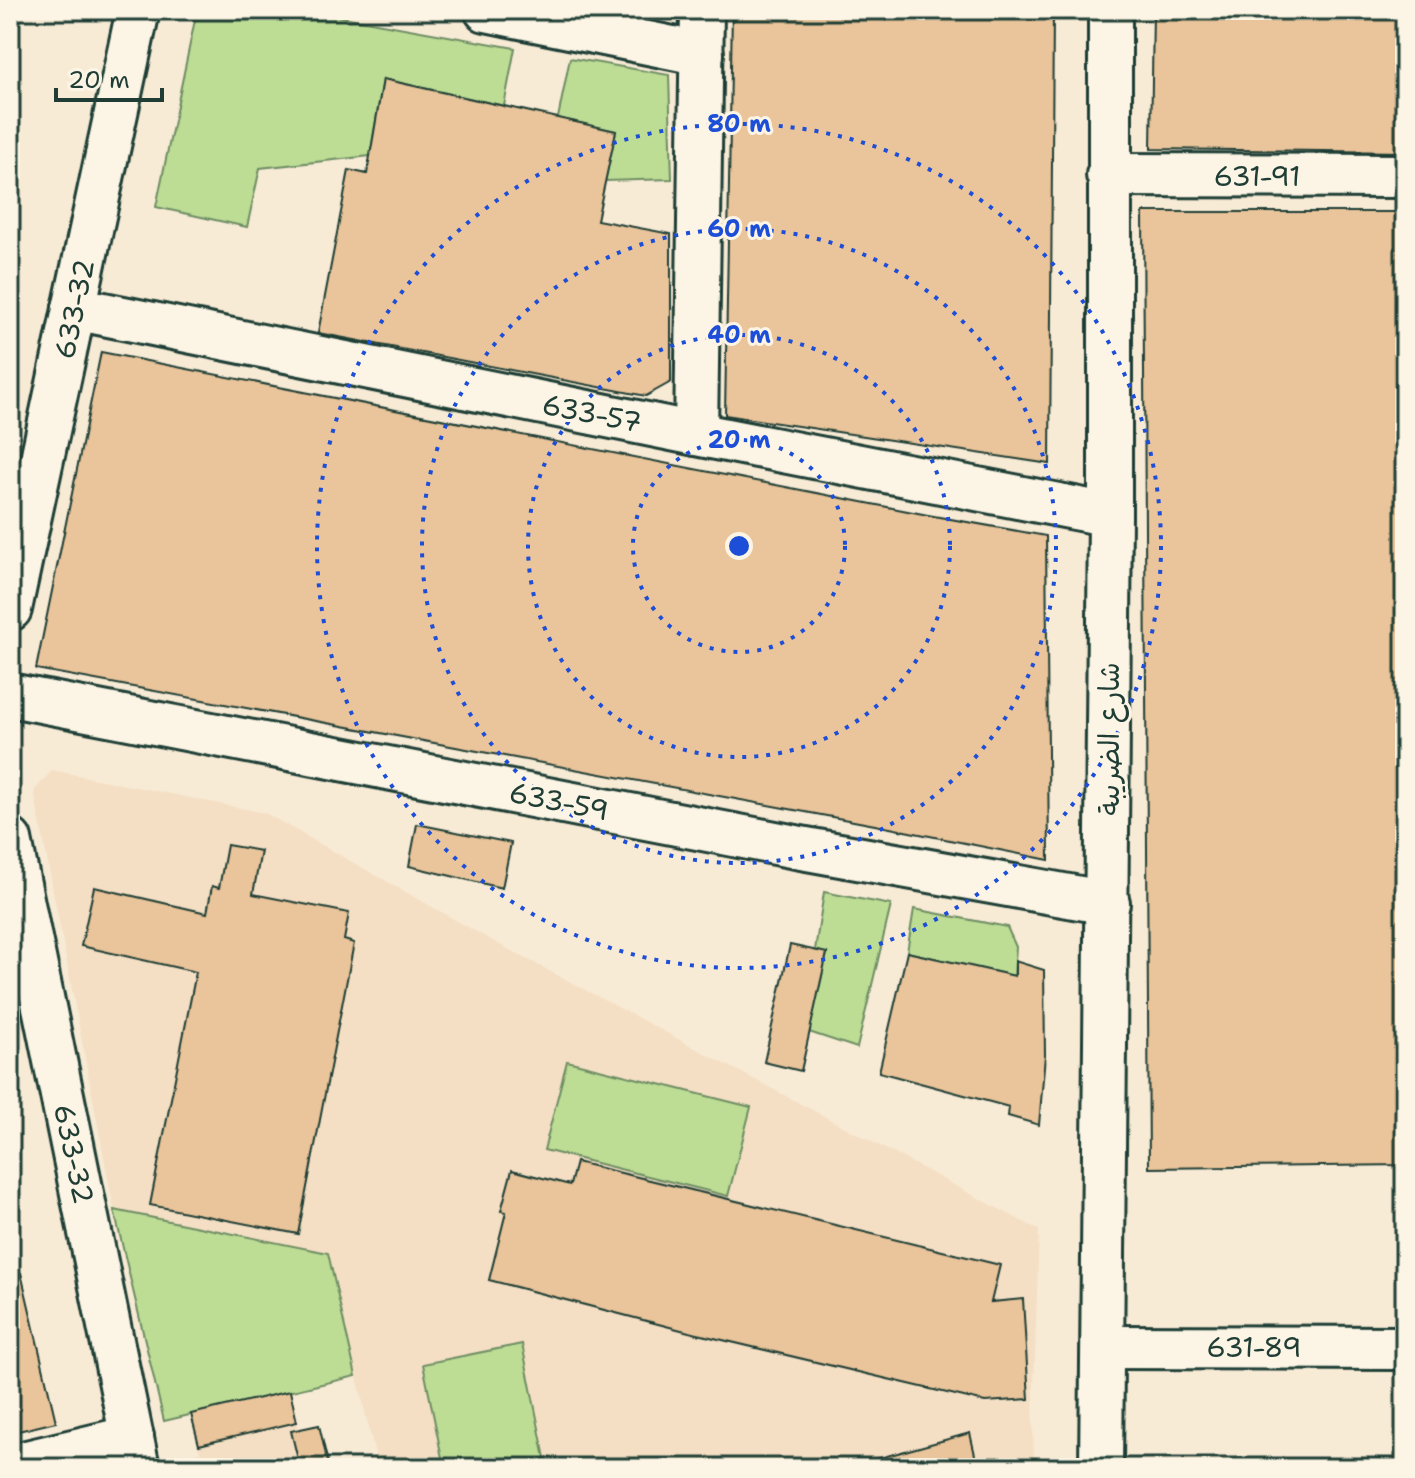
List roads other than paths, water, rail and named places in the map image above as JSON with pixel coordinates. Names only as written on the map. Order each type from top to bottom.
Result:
[{"type":"street","name":"633-32","points":[[10,609],[138,10]]},
{"type":"street","points":[[486,10],[702,54]]},
{"type":"street","points":[[696,434],[702,10]]},
{"type":"street","name":"شارع الضريبة","points":[[1101,1468],[1108,903],[1110,10]]},
{"type":"street","name":"631-91","points":[[1108,175],[1405,176]]},
{"type":"street","name":"633-57","points":[[74,308],[1110,515]]},
{"type":"street","name":"633-59","points":[[10,695],[801,848],[1108,903]]},
{"type":"street","name":"633-32","points":[[10,840],[135,1453]]},
{"type":"street","name":"631-89","points":[[1103,1347],[1405,1348]]},
{"type":"street","points":[[10,1466],[135,1453]]}]
